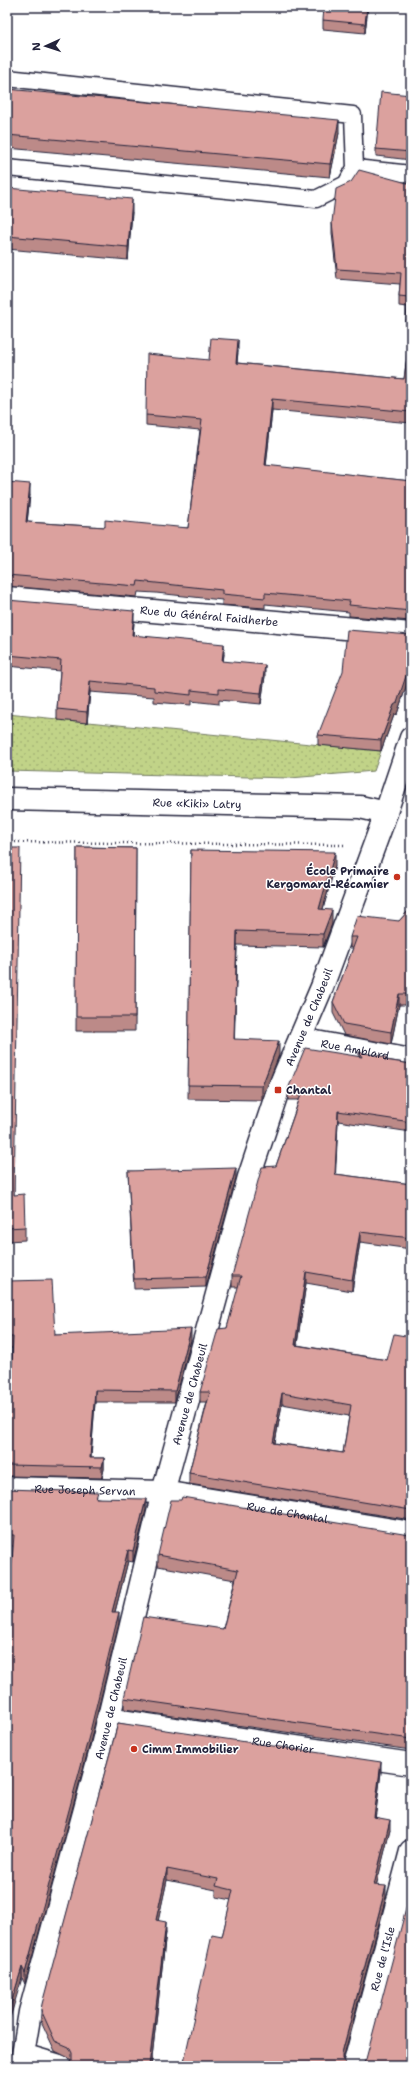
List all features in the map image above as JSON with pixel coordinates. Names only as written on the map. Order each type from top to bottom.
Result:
[{"type":"street","name":"Rue du Général Faidherbe","points":[[7,598],[411,634]]},
{"type":"street","name":"Avenue de Chabeuil","points":[[22,2060],[27,2022],[101,1750],[107,1719],[163,1492],[249,1177],[278,1090],[322,987],[384,820],[406,766],[411,738]]},
{"type":"street","name":"Rue «Kiki» Latry","points":[[7,799],[360,807],[384,820]]},
{"type":"street","name":"Rue Amblard","points":[[300,1039],[411,1060]]},
{"type":"street","name":"Rue Joseph Servan","points":[[7,1488],[163,1492]]},
{"type":"street","name":"Rue de Chantal","points":[[163,1492],[411,1533]]},
{"type":"street","name":"Rue Chorier","points":[[107,1719],[411,1764]]},
{"type":"street","name":"Rue de l'Isle","points":[[354,2066],[411,1851]]},
{"type":"street","points":[[22,2060],[60,2066]]},
{"type":"lane","points":[[7,78],[353,115],[355,168],[346,184],[316,199],[7,168]]},
{"type":"lane","points":[[355,168],[411,174]]},
{"type":"path","points":[[7,842],[350,846]]},
{"type":"green space","points":[[7,714],[381,751],[374,771],[290,778],[7,771]]},
{"type":"building","points":[[324,7],[367,7],[365,24],[323,20]]},
{"type":"building","points":[[7,89],[339,120],[330,164],[7,135]]},
{"type":"building","points":[[381,92],[411,95],[411,152],[376,149]]},
{"type":"building","points":[[359,170],[411,184],[411,322],[406,322],[409,297],[399,296],[401,273],[337,269],[332,222],[336,189],[351,182]]},
{"type":"building","points":[[7,188],[132,199],[128,247],[7,236]]},
{"type":"building","points":[[411,329],[411,412],[272,399],[265,465],[411,481],[411,611],[349,605],[350,601],[265,593],[265,598],[222,594],[222,590],[138,581],[137,586],[7,575],[7,482],[30,484],[26,522],[105,527],[105,520],[188,528],[202,420],[146,415],[147,354],[209,360],[211,338],[238,340],[236,363],[404,379]]},
{"type":"building","points":[[7,600],[134,611],[132,635],[224,644],[222,661],[265,665],[261,693],[219,689],[219,693],[191,690],[191,695],[154,691],[154,687],[90,681],[87,712],[57,709],[61,660],[7,655]]},
{"type":"building","points":[[347,630],[411,635],[411,661],[397,703],[394,705],[381,740],[318,735],[343,671]]},
{"type":"building","points":[[77,847],[136,848],[135,1017],[76,1017]]},
{"type":"building","points":[[7,848],[20,848],[14,1195],[24,1194],[25,1227],[7,1228]]},
{"type":"building","points":[[191,850],[335,852],[319,909],[332,910],[323,934],[237,931],[234,1039],[279,1041],[262,1086],[188,1085]]},
{"type":"building","points":[[411,908],[411,994],[399,994],[391,1032],[344,1024],[333,1002],[357,937],[350,937],[357,916],[399,921]]},
{"type":"building","points":[[305,1048],[362,1057],[359,1052],[386,1057],[385,1060],[411,1064],[411,1122],[338,1111],[335,1174],[411,1184],[411,1238],[360,1232],[352,1280],[306,1272],[295,1345],[387,1360],[394,1334],[411,1337],[411,1510],[189,1473],[210,1392],[200,1392],[218,1329],[227,1328],[241,1276],[232,1276],[261,1170],[262,1167],[276,1166],[303,1089],[288,1089]],"holes":[[[282,1393],[351,1405],[343,1453],[273,1443]]]},
{"type":"building","points":[[236,1168],[206,1277],[134,1279],[128,1171]]},
{"type":"building","points":[[52,1280],[55,1335],[191,1329],[175,1391],[95,1390],[90,1458],[104,1458],[102,1467],[7,1465],[7,1417],[9,1417],[13,1337],[7,1337],[7,1281]]},
{"type":"building","points":[[7,1489],[98,1492],[96,1498],[146,1499],[133,1551],[128,1550],[112,1612],[119,1612],[89,1736],[25,1973],[22,1967],[7,2017],[7,1584],[10,1584],[14,1535],[7,1535]]},
{"type":"building","points":[[182,1497],[409,1535],[411,1534],[411,1739],[124,1698],[143,1617],[223,1629],[238,1570],[158,1555],[171,1500],[181,1500]]},
{"type":"building","points":[[118,1723],[381,1762],[374,1817],[390,1820],[374,1885],[386,1886],[342,2053],[342,2059],[348,2066],[183,2066],[212,1935],[222,1937],[233,1890],[216,1886],[218,1879],[167,1869],[156,1920],[166,1922],[149,2066],[66,2066],[72,2059],[72,2053],[69,2047],[55,2041],[41,2010]]},
{"type":"building","points":[[411,1890],[411,2066],[360,2066],[366,2059]]},
{"type":"building","points":[[39,2062],[52,2066],[31,2066]]},
{"type":"place","name":"École Primaire Kergomard-Récamier","points":[[397,877]]},
{"type":"place","name":"Chantal","points":[[278,1090]]},
{"type":"place","name":"Cimm Immobilier","points":[[134,1749]]}]
